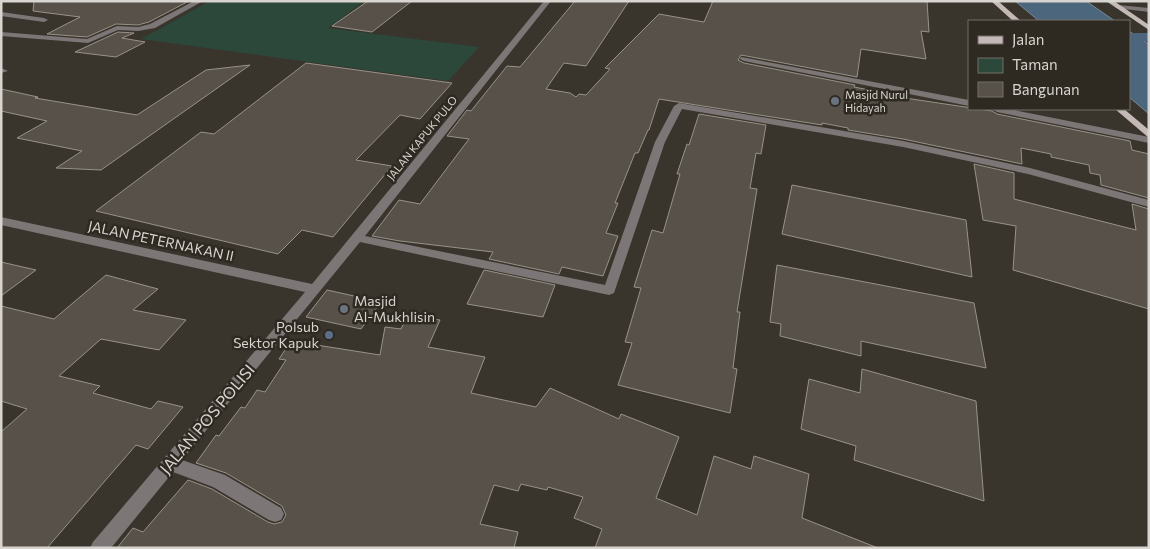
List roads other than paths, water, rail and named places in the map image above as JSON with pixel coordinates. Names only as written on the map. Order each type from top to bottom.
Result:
[{"type":"main road","points":[[994,1],[1016,20]]},
{"type":"main road","points":[[1109,1],[1149,28]]},
{"type":"main road","points":[[1119,110],[1149,135]]},
{"type":"street","points":[[1,34],[84,41],[94,39],[118,27],[138,28],[152,26],[200,1]]},
{"type":"street","name":"JALAN KAPUK PULO","points":[[314,290],[548,1]]},
{"type":"street","points":[[1118,7],[1149,10]]},
{"type":"street","points":[[4,16],[44,20]]},
{"type":"street","points":[[744,59],[968,104]]},
{"type":"street","points":[[358,238],[609,290],[660,142],[679,106],[904,144],[1030,171],[1149,204]]},
{"type":"street","points":[[1002,110],[1149,140]]},
{"type":"street","name":"JALAN PETERNAKAN II","points":[[1,221],[314,290]]},
{"type":"street","name":"JALAN POS POLISI","points":[[99,548],[314,290]]},
{"type":"street","points":[[170,463],[219,481],[275,514]]},
{"type":"water","points":[[1015,1],[1086,1],[1114,20],[1038,20]]},
{"type":"water","points":[[1130,32],[1149,44],[1149,114],[1130,98]]},
{"type":"waterway","points":[[1130,37],[1149,37]]},
{"type":"place","name":"Masjid Nurul Hidayah","points":[[835,101]]},
{"type":"place","name":"Masjid Al-Mukhlisin","points":[[344,309]]},
{"type":"place","name":"Polsub Sektor Kapuk","points":[[329,335]]}]
